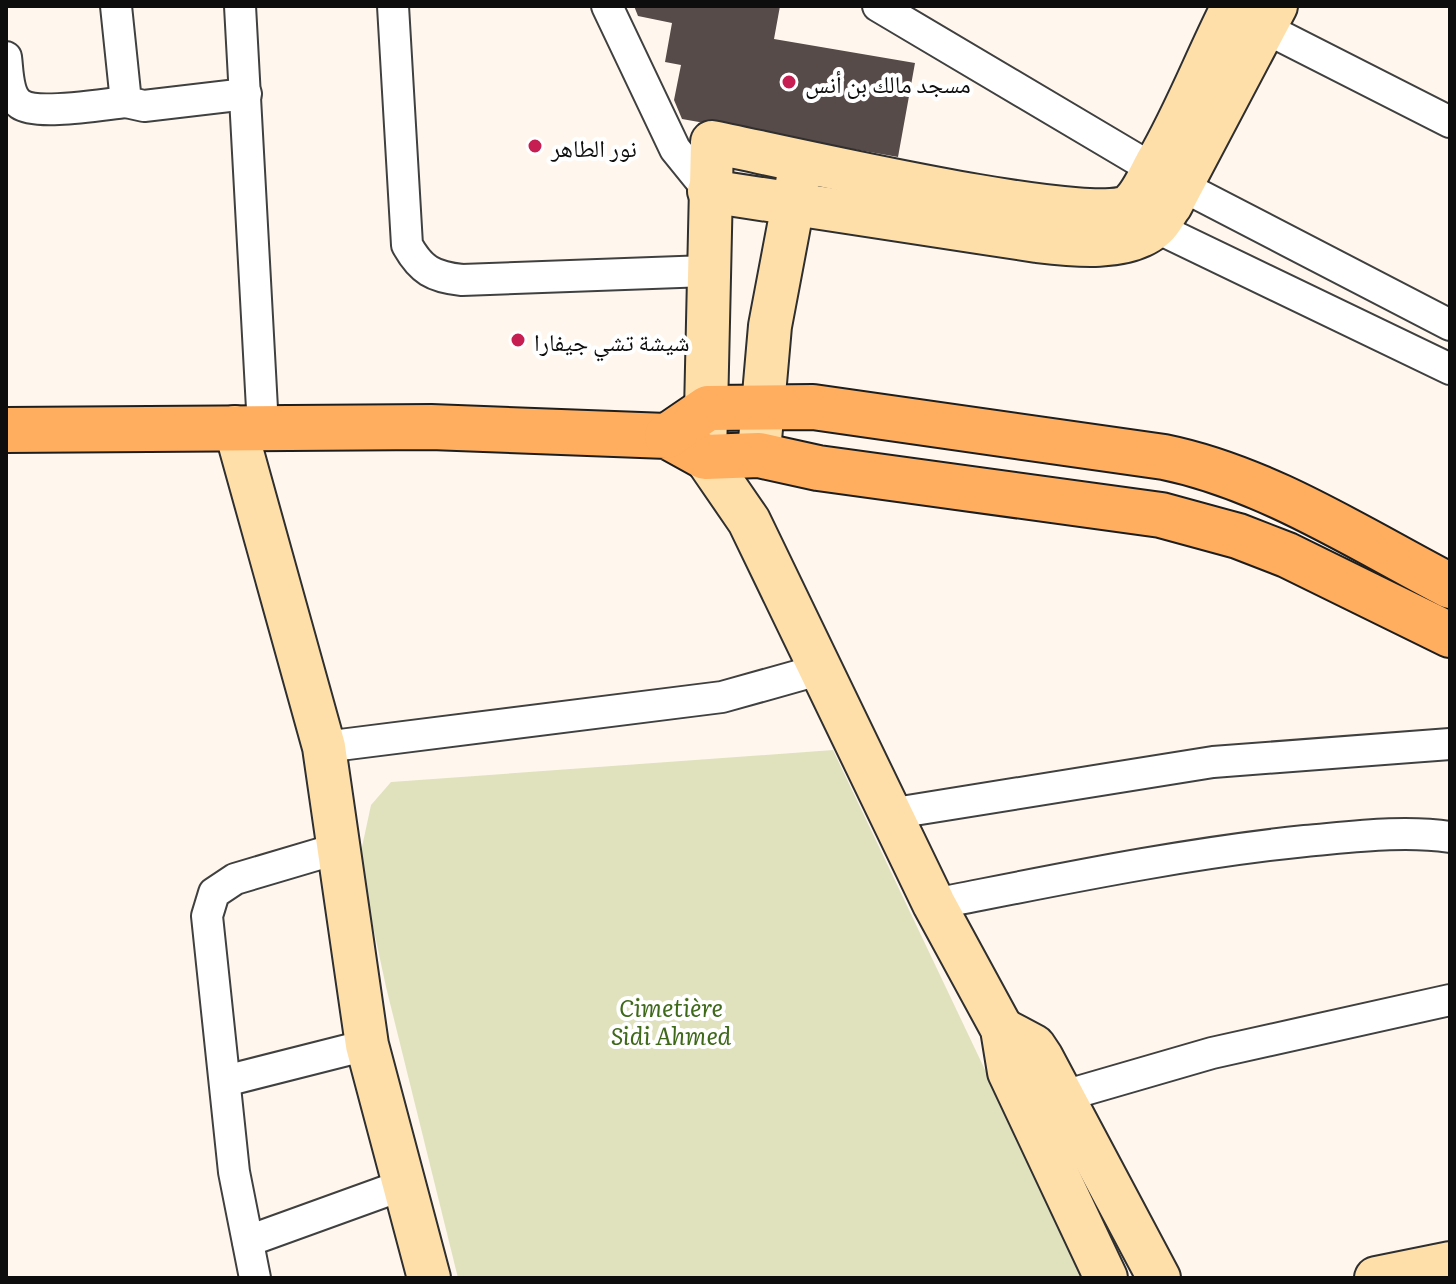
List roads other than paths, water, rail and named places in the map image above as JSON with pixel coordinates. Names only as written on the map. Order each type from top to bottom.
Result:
[{"type":"main road","points":[[686,446],[708,408],[813,407],[1198,464],[1270,492],[1450,586]]},
{"type":"main road","points":[[6,430],[431,427],[686,446],[759,455],[818,468],[1161,515],[1192,523],[1287,555],[1450,635]]},
{"type":"main road","points":[[1192,523],[1198,464]]},
{"type":"street","points":[[116,6],[126,102]]},
{"type":"street","points":[[240,6],[246,94],[249,427],[324,747],[336,849],[367,1045],[429,1278]]},
{"type":"street","points":[[393,6],[407,245],[419,266],[438,278],[462,280],[707,271]]},
{"type":"street","points":[[607,6],[693,146],[709,191],[708,408]]},
{"type":"street","points":[[878,6],[1167,176],[1450,325]]},
{"type":"street","points":[[709,191],[1072,245],[1127,240],[1196,126],[1245,11],[1450,122]]},
{"type":"street","points":[[6,57],[12,93],[20,104],[36,109],[126,102],[144,106],[246,94]]},
{"type":"street","points":[[693,146],[801,160],[1008,201],[1142,216],[1450,369]]},
{"type":"street","points":[[749,521],[759,455],[770,326],[801,160]]},
{"type":"street","points":[[686,446],[749,521],[889,814],[1002,1029],[1034,1046],[1044,1101],[1079,1220],[1106,1278]]},
{"type":"street","points":[[324,747],[722,697],[822,669]]},
{"type":"street","points":[[889,814],[1213,762],[1450,744]]},
{"type":"street","points":[[934,904],[1214,850],[1419,833],[1450,837]]},
{"type":"street","points":[[255,1278],[234,1172],[207,916],[214,893],[235,879],[336,849]]},
{"type":"street","points":[[1044,1101],[1212,1053],[1450,1000]]},
{"type":"street","points":[[225,1081],[367,1045]]},
{"type":"street","points":[[1044,1101],[1119,1203],[1159,1278]]},
{"type":"street","points":[[248,1241],[403,1185]]},
{"type":"street","points":[[1079,1220],[1119,1203]]},
{"type":"street","points":[[1376,1278],[1428,1270]]},
{"type":"place","name":"مسجد مالك بن أنس","points":[[789,82]]},
{"type":"place","name":"نور الطاهر","points":[[535,146]]},
{"type":"place","name":"شيشة تشي جيفارا","points":[[518,340]]},
{"type":"park label","name":"Cimetière Sidi Ahmed","points":[[671,1020]]}]
